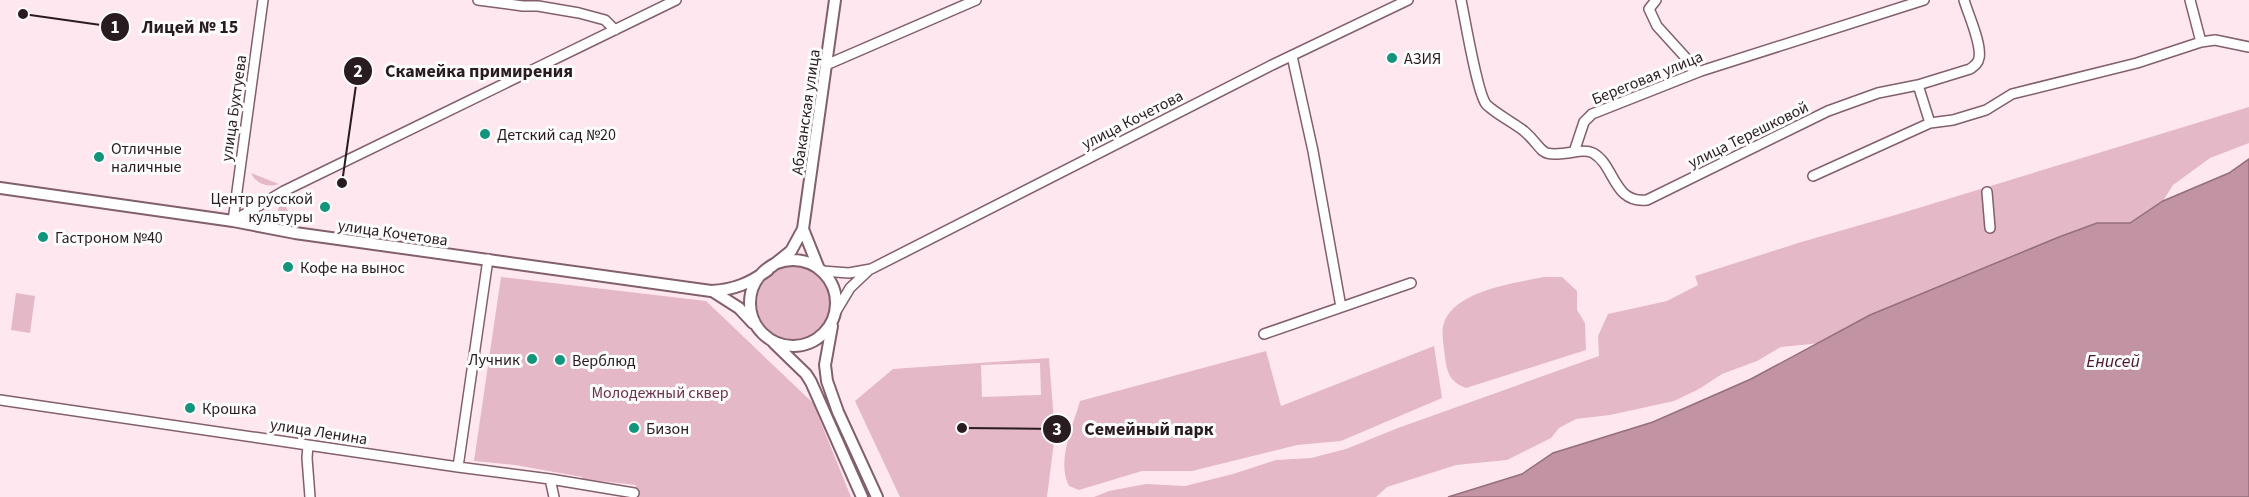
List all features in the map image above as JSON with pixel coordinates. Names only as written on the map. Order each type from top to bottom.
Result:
[{"type":"main road","name":"Абаканская улица","points":[[769,268],[791,251],[803,229],[835,0]]},
{"type":"main road","name":"улица Кочетова","points":[[0,188],[233,221],[286,232],[711,291],[728,290],[741,286],[756,279],[769,268]]},
{"type":"main road","name":"Абаканская улица","points":[[803,229],[820,270]]},
{"type":"main road","points":[[862,497],[808,378],[755,322],[751,301],[758,280],[769,268],[787,261],[812,265],[820,270],[831,283],[835,293],[834,316],[826,354],[827,381],[838,412],[877,497]]},
{"type":"main road","name":"улица Кочетова","points":[[711,291],[739,308],[765,335]]},
{"type":"main road","points":[[765,335],[781,344],[802,345],[821,336],[834,316]]},
{"type":"street","name":"улица Бухтуева","points":[[233,221],[262,0]]},
{"type":"street","points":[[478,0],[546,7],[587,15],[608,21],[615,30]]},
{"type":"street","points":[[233,221],[284,190],[676,0]]},
{"type":"street","points":[[826,65],[976,0]]},
{"type":"street","name":"улица Кочетова","points":[[834,316],[850,288],[871,269],[1292,56],[1408,0]]},
{"type":"street","points":[[1461,0],[1478,79],[1487,105],[1511,120],[1542,152],[1559,154],[1574,152]]},
{"type":"street","points":[[1656,0],[1649,9],[1653,20],[1686,58],[1695,73]]},
{"type":"street","name":"Береговая улица","points":[[1574,152],[1584,122],[1592,114],[1695,73],[1924,0]]},
{"type":"street","points":[[1930,123],[1918,85],[1970,69],[1979,59],[1978,46],[1964,0]]},
{"type":"street","points":[[2190,0],[2201,42]]},
{"type":"street","points":[[1813,176],[1930,123],[1953,120],[1986,111],[2012,94],[2137,63],[2201,42],[2215,40],[2249,46]]},
{"type":"street","points":[[1292,56],[1313,151],[1341,307]]},
{"type":"street","name":"улица Терешковой","points":[[1574,152],[1592,152],[1630,198],[1638,201],[1647,200],[1828,111],[1878,93],[1918,85]]},
{"type":"street","points":[[1987,192],[1990,228]]},
{"type":"street","points":[[458,467],[488,259]]},
{"type":"street","name":"улица Кочетова","points":[[820,270],[849,273],[871,269]]},
{"type":"street","points":[[1264,334],[1411,283]]},
{"type":"street","name":"улица Ленина","points":[[0,400],[634,493]]},
{"type":"street","points":[[308,445],[310,497]]},
{"type":"street","points":[[550,479],[554,497]]},
{"type":"green space","points":[[2249,107],[2249,143],[2210,158],[2173,185],[2163,201],[2130,223],[2097,223],[1870,315],[1821,343],[1781,347],[1757,361],[1722,374],[1674,401],[1610,415],[1576,419],[1559,428],[1551,438],[1507,460],[1456,465],[1387,487],[1376,497],[1094,497],[1109,491],[1146,484],[1185,486],[1276,460],[1311,458],[1346,449],[1599,356],[1598,336],[1608,314],[1667,301],[1698,285],[1695,276]]},
{"type":"green space","points":[[251,173],[279,184],[271,186],[263,184]]},
{"type":"green space","points":[[283,201],[294,223],[285,221],[279,215],[278,209]]},
{"type":"green space","points":[[794,266],[808,269],[820,277],[828,289],[831,303],[828,317],[820,329],[808,337],[794,340],[780,337],[768,329],[760,317],[757,303],[760,289],[768,277],[780,269]]},
{"type":"green space","name":"Молодежный сквер","points":[[501,277],[706,301],[813,403],[851,497],[634,497],[636,485],[582,479],[582,477],[515,465],[474,461]]},
{"type":"green space","points":[[1544,277],[1562,277],[1577,291],[1577,310],[1585,323],[1586,350],[1466,388],[1456,383],[1447,368],[1443,338],[1445,320],[1452,310],[1462,301],[1475,295],[1504,285]]},
{"type":"green space","points":[[16,293],[35,296],[30,333],[11,330]]},
{"type":"green space","points":[[1434,346],[1442,398],[1341,441],[1297,445],[1192,471],[1142,471],[1079,490],[1069,486],[1065,476],[1067,444],[1080,401],[1266,351],[1281,406]]},
{"type":"green space","points":[[1049,358],[1055,434],[1047,497],[900,497],[855,401],[893,369]],"holes":[[[1040,363],[1041,395],[982,397],[981,365]]]},
{"type":"water","name":"Енисей","points":[[2249,159],[2249,497],[1448,497],[1522,474],[1553,453],[1653,422],[1751,379],[1870,315],[2059,237],[2097,223],[2130,223],[2163,201],[2229,173]]},
{"type":"place","name":"Лицей № 15","points":[[23,14]]},
{"type":"place","name":"АЗИЯ","points":[[1392,58]]},
{"type":"place","name":"Детский сад №20","points":[[485,134]]},
{"type":"place","name":"Отличные наличные","points":[[99,157]]},
{"type":"place","name":"Скамейка примирения","points":[[342,183]]},
{"type":"place","name":"Центр русской культуры","points":[[325,207]]},
{"type":"place","name":"Гастроном №40","points":[[43,237]]},
{"type":"place","name":"Кофе на вынос","points":[[288,267]]},
{"type":"place","name":"Лучник","points":[[532,359]]},
{"type":"place","name":"Верблюд","points":[[560,360]]},
{"type":"place","name":"Крошка","points":[[190,408]]},
{"type":"place","name":"Бизон","points":[[634,428]]},
{"type":"place","name":"Семейный парк","points":[[962,428]]}]
